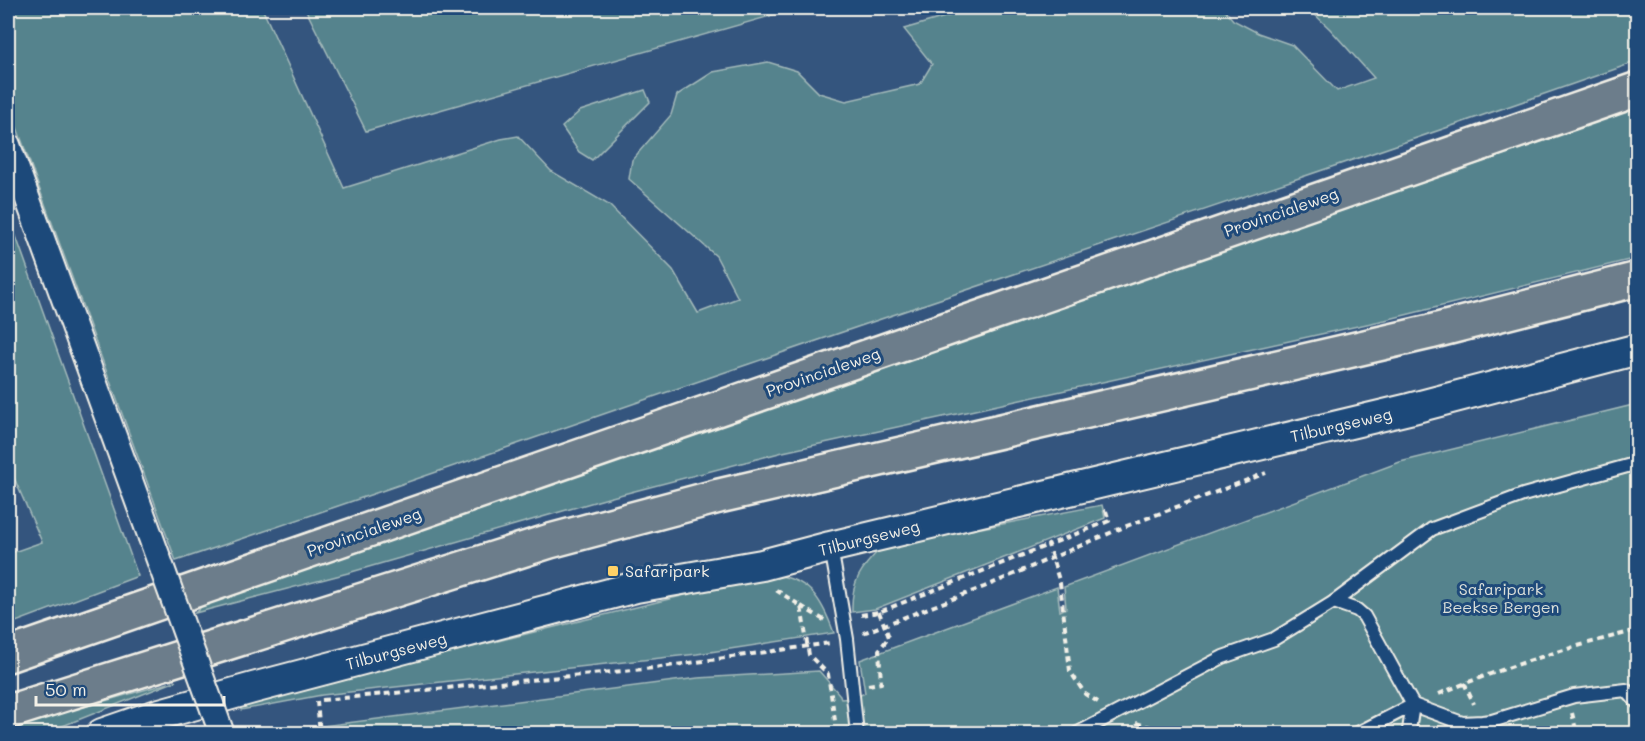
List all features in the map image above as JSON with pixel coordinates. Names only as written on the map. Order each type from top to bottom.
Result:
[{"type":"highway","name":"Provincialeweg","points":[[8,655],[1638,89]]},
{"type":"highway","points":[[8,712],[550,541],[719,496],[1430,332],[1638,279]]},
{"type":"street","points":[[8,145],[222,734]]},
{"type":"street","name":"Tilburgseweg","points":[[102,734],[160,714],[253,688],[636,587],[762,565],[1409,409],[1638,349]]},
{"type":"lane","points":[[1076,734],[1223,657],[1274,639],[1334,602],[1432,529],[1523,495],[1638,463]]},
{"type":"lane","points":[[830,547],[847,639],[857,734]]},
{"type":"lane","points":[[1334,602],[1357,610],[1364,616],[1413,705],[1464,728],[1574,696],[1626,690],[1638,704]]},
{"type":"lane","points":[[1356,734],[1413,705]]},
{"type":"lane","points":[[1411,734],[1409,730],[1413,705]]},
{"type":"path","name":"Tilburgseweg","points":[[307,703],[317,700],[654,668],[807,647],[847,639],[885,626],[1124,527],[1276,470]]},
{"type":"path","points":[[762,565],[768,584],[826,621],[879,612],[1109,521],[1106,511],[1116,508]]},
{"type":"path","points":[[1048,545],[1060,584],[1070,671],[1085,694],[1132,722],[1165,731],[1191,734]]},
{"type":"path","points":[[801,606],[809,655],[828,674],[835,723]]},
{"type":"path","points":[[830,690],[881,683],[879,650],[890,637],[879,612]]},
{"type":"path","points":[[1413,705],[1474,679],[1638,630]]},
{"type":"path","points":[[317,700],[320,734]]},
{"type":"green space","points":[[8,8],[262,8],[344,188],[501,139],[518,136],[551,171],[609,205],[673,270],[698,313],[738,298],[716,256],[629,179],[632,160],[671,115],[677,95],[713,72],[768,62],[797,71],[819,93],[846,101],[920,84],[932,64],[904,29],[976,8],[1223,8],[1233,20],[1258,33],[1292,45],[1337,91],[1374,78],[1308,8],[1637,8],[1638,61],[176,561],[8,103]]},
{"type":"green space","points":[[305,8],[798,8],[366,131]]},
{"type":"green space","points":[[645,90],[650,102],[592,160],[579,152],[562,127],[580,111]]},
{"type":"green space","points":[[1637,108],[1637,258],[1385,320],[783,452],[608,498],[348,573],[195,613],[206,602]]},
{"type":"green space","points":[[8,214],[138,576],[8,625],[8,554],[42,542],[8,464]]},
{"type":"green space","name":"Safaripark Beekse Bergen","points":[[1637,404],[1637,733],[260,734],[698,678],[819,671],[841,699],[854,698],[865,693],[860,660],[1057,587],[1060,611],[1066,608],[1064,587],[1400,462]]},
{"type":"green space","points":[[1102,505],[1105,518],[875,609],[852,612],[853,592],[859,576],[882,547]]},
{"type":"green space","points":[[768,574],[794,580],[812,592],[824,609],[834,633],[697,654],[322,695],[241,710],[237,700],[366,673]]},
{"type":"green space","points":[[176,681],[45,733],[8,734],[8,728]]},
{"type":"place","name":"Safaripark","points":[[613,571]]}]
